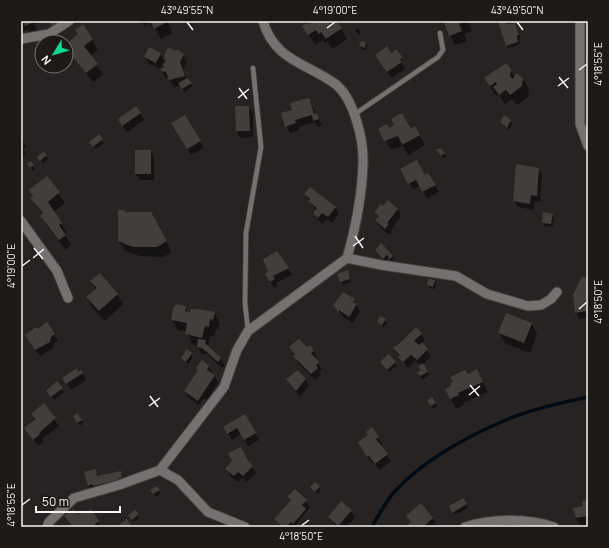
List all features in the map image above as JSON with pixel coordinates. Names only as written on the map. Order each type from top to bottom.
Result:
[{"type":"street","points":[[21,39],[49,34],[69,21]]},
{"type":"street","points":[[47,527],[49,522],[74,498],[119,485],[160,470],[224,387],[237,350],[248,331],[347,258],[354,235],[364,164],[355,114],[349,101],[335,84],[282,53],[265,29],[263,21]]},
{"type":"street","points":[[580,21],[584,36],[580,124],[586,132],[588,146]]},
{"type":"street","points":[[21,221],[57,271],[68,298]]},
{"type":"street","points":[[347,258],[456,276],[487,294],[528,306],[541,305],[551,299],[557,292]]},
{"type":"street","points":[[160,470],[178,480],[208,512],[245,527]]},
{"type":"street","points":[[465,527],[489,521],[536,521],[554,527]]},
{"type":"lane","points":[[355,114],[438,58],[443,50],[440,33]]},
{"type":"lane","points":[[248,331],[245,303],[246,233],[261,147],[253,68]]},
{"type":"building","points":[[21,21],[36,21],[25,26],[24,23],[21,24]]},
{"type":"building","points":[[49,21],[57,21],[59,23],[53,28]]},
{"type":"building","points":[[150,21],[167,21],[167,22],[154,29]]},
{"type":"building","points":[[312,21],[328,21],[331,25],[337,21],[342,28],[326,39],[321,32],[319,34],[316,30],[308,35],[302,26],[307,23],[308,25]]},
{"type":"building","points":[[466,21],[459,24],[462,31],[449,36],[444,22]]},
{"type":"building","points":[[498,21],[506,21],[507,24],[515,23],[519,35],[517,35],[518,42],[506,46]]},
{"type":"building","points":[[83,24],[93,39],[84,46],[98,64],[86,73],[74,59],[74,37],[78,34],[75,30]]},
{"type":"building","points":[[361,41],[366,42],[365,48],[359,46]]},
{"type":"building","points":[[387,46],[391,53],[396,49],[403,58],[400,59],[402,62],[387,72],[375,55]]},
{"type":"building","points":[[149,47],[161,53],[156,63],[144,57]]},
{"type":"building","points":[[168,47],[173,50],[178,50],[184,54],[180,62],[185,76],[169,80],[166,72],[161,71],[164,67],[163,64],[166,62],[164,56]]},
{"type":"building","points":[[506,63],[511,69],[510,76],[513,79],[516,73],[523,78],[522,86],[510,95],[506,90],[499,95],[493,87],[497,84],[496,82],[490,86],[484,78]]},
{"type":"building","points":[[187,78],[192,83],[182,89],[178,83]]},
{"type":"building","points":[[309,98],[314,114],[317,113],[319,119],[313,121],[312,115],[295,120],[296,123],[285,127],[281,113],[292,110],[290,103]]},
{"type":"building","points":[[136,106],[141,113],[122,126],[118,119]]},
{"type":"building","points":[[235,106],[249,106],[250,131],[236,131]]},
{"type":"building","points":[[402,113],[411,129],[415,126],[420,135],[402,145],[398,136],[384,141],[378,129],[387,124],[389,128],[394,125],[391,119]]},
{"type":"building","points":[[185,115],[201,141],[187,149],[171,123]]},
{"type":"building","points":[[504,115],[511,120],[507,128],[500,122]]},
{"type":"building","points":[[99,134],[103,139],[93,147],[89,142]]},
{"type":"building","points":[[440,148],[445,153],[441,156],[436,150]]},
{"type":"building","points":[[135,150],[151,150],[151,174],[135,174]]},
{"type":"building","points":[[44,151],[47,155],[40,161],[37,157]]},
{"type":"building","points":[[417,160],[425,175],[428,173],[436,185],[422,192],[416,180],[408,184],[400,169]]},
{"type":"building","points":[[31,161],[34,165],[30,168],[27,164]]},
{"type":"building","points":[[516,164],[539,168],[537,196],[531,195],[530,204],[513,201]]},
{"type":"building","points":[[47,176],[60,192],[48,202],[62,223],[59,225],[66,235],[59,240],[40,216],[43,213],[30,198],[33,196],[29,190]]},
{"type":"building","points":[[310,187],[336,207],[328,217],[322,213],[318,218],[313,213],[317,208],[308,201],[310,199],[304,194]]},
{"type":"building","points":[[388,200],[398,209],[387,223],[389,224],[385,229],[375,220],[379,216],[374,212],[381,204],[383,206]]},
{"type":"building","points":[[118,210],[125,210],[125,212],[151,212],[167,241],[157,247],[133,247],[118,241]]},
{"type":"building","points":[[543,212],[553,214],[551,224],[542,223]]},
{"type":"building","points":[[381,243],[393,256],[390,259],[387,255],[383,259],[375,250]]},
{"type":"building","points":[[277,251],[289,268],[273,276],[275,279],[270,282],[265,274],[268,272],[263,259]]},
{"type":"building","points":[[348,270],[350,279],[340,282],[337,274]]},
{"type":"building","points":[[100,273],[118,294],[99,311],[86,297],[97,288],[90,281]]},
{"type":"building","points":[[582,276],[588,279],[586,298],[588,311],[575,313],[573,295]]},
{"type":"building","points":[[428,279],[435,280],[433,287],[427,285]]},
{"type":"building","points":[[343,292],[355,299],[353,302],[357,304],[349,317],[339,310],[338,312],[333,305]]},
{"type":"building","points":[[176,304],[186,306],[185,311],[190,312],[191,309],[198,309],[215,312],[213,320],[210,319],[209,327],[205,326],[202,338],[185,334],[187,323],[171,320],[173,308]]},
{"type":"building","points":[[506,313],[532,323],[524,343],[498,333]]},
{"type":"building","points":[[380,316],[386,319],[382,325],[377,322]]},
{"type":"building","points":[[47,322],[55,334],[51,337],[50,342],[35,350],[25,335],[36,327],[38,329]]},
{"type":"building","points":[[416,327],[422,333],[414,341],[419,345],[422,342],[428,349],[417,360],[411,355],[403,362],[398,357],[400,355],[393,348],[396,345],[397,346]]},
{"type":"building","points":[[198,339],[206,340],[205,343],[221,358],[218,362],[202,348],[197,347]]},
{"type":"building","points":[[299,339],[307,347],[310,345],[314,351],[311,353],[319,362],[316,365],[318,368],[311,374],[293,356],[295,355],[289,347]]},
{"type":"building","points":[[187,349],[192,353],[186,362],[181,358]]},
{"type":"building","points":[[389,354],[396,362],[387,370],[380,362]]},
{"type":"building","points":[[202,360],[209,366],[207,370],[215,375],[198,401],[184,391],[198,370],[196,368]]},
{"type":"building","points":[[423,363],[428,372],[420,376],[417,373],[421,370],[418,366]]},
{"type":"building","points":[[77,368],[78,372],[81,370],[83,373],[66,384],[62,378]]},
{"type":"building","points":[[477,369],[483,382],[458,393],[459,395],[450,399],[445,389],[451,386],[450,383],[453,382],[450,377],[465,370],[468,374]]},
{"type":"building","points":[[298,370],[306,379],[296,391],[286,379]]},
{"type":"building","points":[[57,381],[63,388],[51,397],[46,391]]},
{"type":"building","points":[[432,397],[436,403],[431,406],[427,401]]},
{"type":"building","points":[[44,403],[56,418],[33,440],[24,428],[36,419],[31,414]]},
{"type":"building","points":[[77,413],[82,420],[77,423],[73,416]]},
{"type":"building","points":[[245,414],[256,433],[244,440],[237,428],[227,434],[223,427]]},
{"type":"building","points":[[372,427],[379,437],[376,439],[388,454],[375,464],[369,456],[366,456],[358,442],[368,435],[366,432]]},
{"type":"building","points":[[241,447],[249,462],[253,466],[243,476],[238,472],[234,476],[225,469],[232,461],[228,453]]},
{"type":"building","points":[[96,469],[97,476],[121,471],[122,477],[118,480],[88,486],[84,472]]},
{"type":"building","points":[[315,482],[320,486],[315,492],[310,487]]},
{"type":"building","points":[[157,486],[160,490],[153,494],[150,490]]},
{"type":"building","points":[[295,489],[307,500],[302,505],[306,509],[293,524],[291,522],[286,527],[283,527],[274,519],[291,500],[287,497]]},
{"type":"building","points":[[463,498],[467,504],[452,513],[449,506]]},
{"type":"building","points":[[588,500],[588,516],[576,518],[573,508],[583,506],[582,501]]},
{"type":"building","points":[[341,501],[352,510],[338,526],[328,517]]},
{"type":"building","points":[[421,503],[433,518],[423,527],[406,527],[411,522],[406,516]]},
{"type":"building","points":[[74,509],[78,515],[84,510],[86,513],[91,509],[99,521],[94,525],[96,527],[73,527],[64,516]]},
{"type":"building","points":[[135,510],[139,514],[132,520],[128,515]]},
{"type":"building","points":[[127,519],[132,527],[116,527]]},
{"type":"waterway","points":[[372,527],[393,493],[408,478],[448,449],[477,433],[516,416],[588,397]]}]
